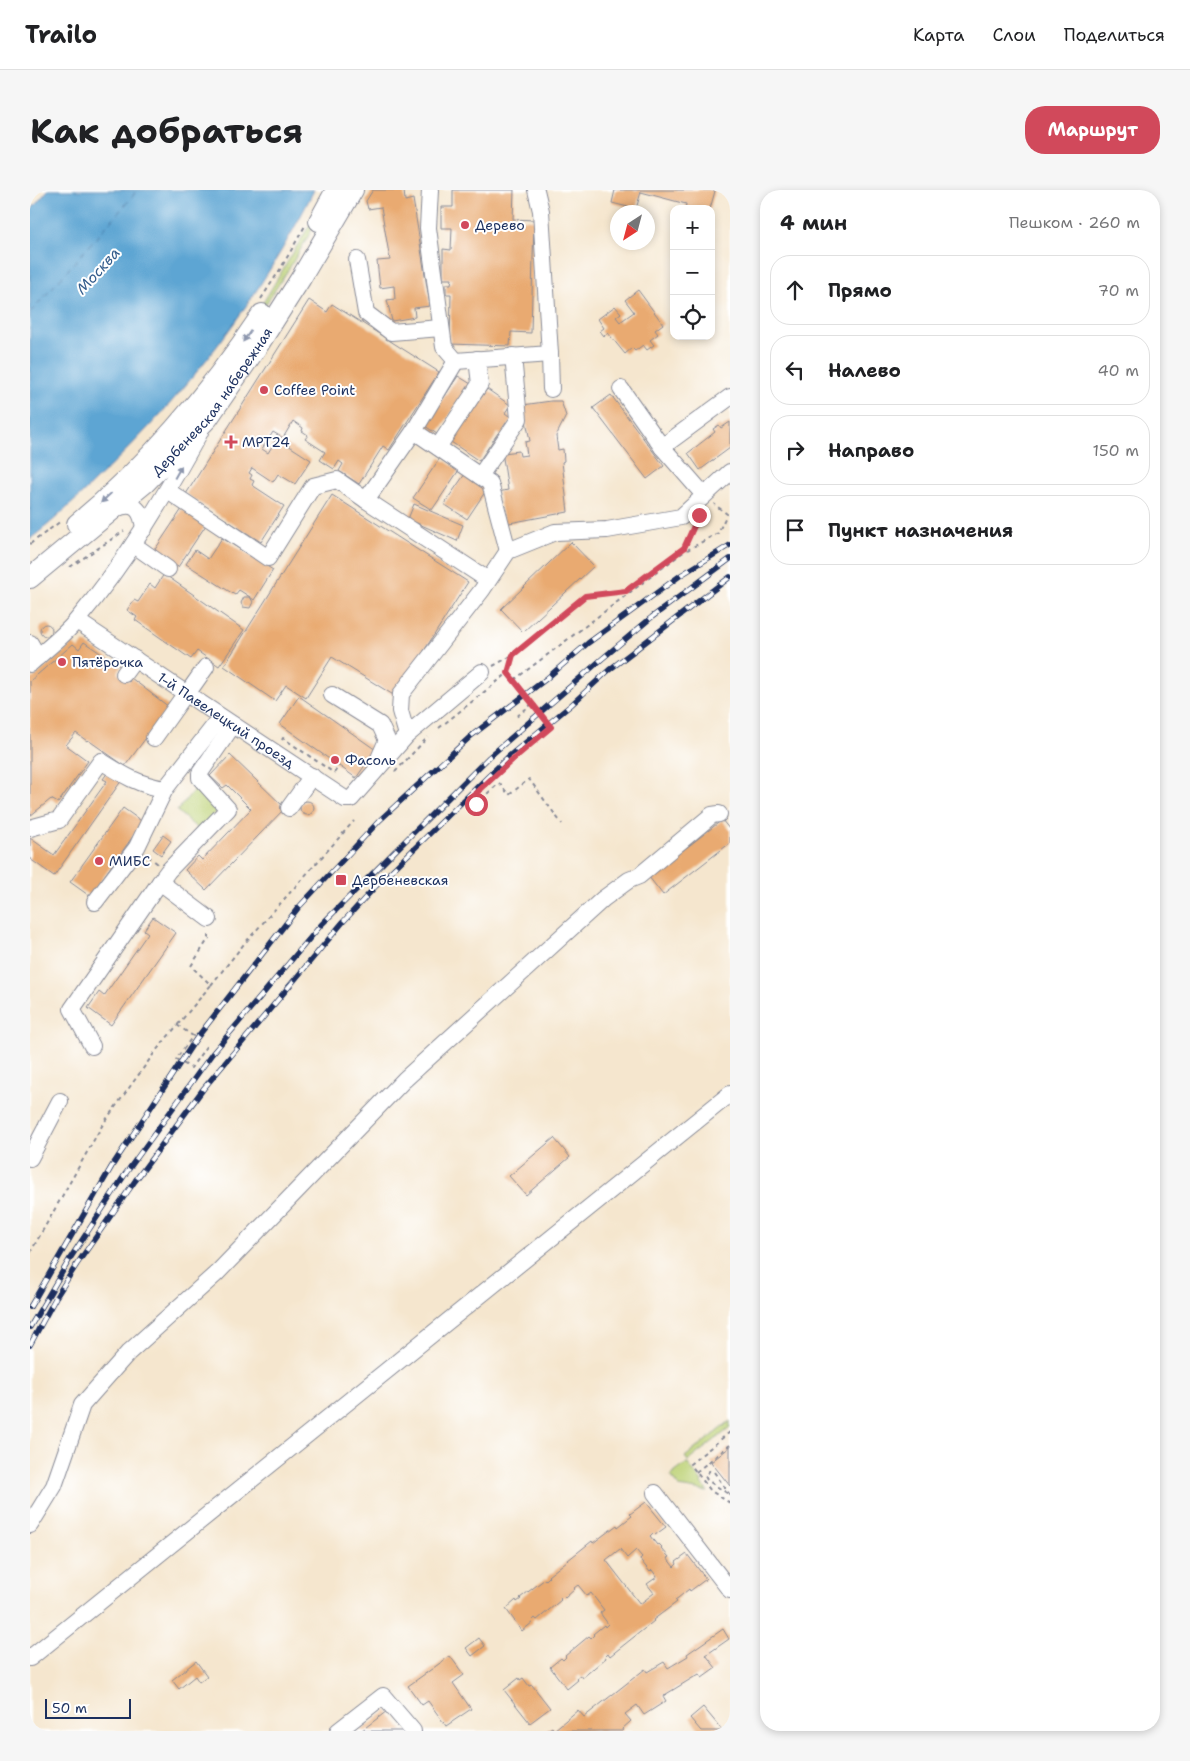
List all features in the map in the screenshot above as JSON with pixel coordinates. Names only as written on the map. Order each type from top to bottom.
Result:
[{"type":"main road","name":"Дербеневская набережная","points":[[30,562],[90,512],[135,470],[188,414],[246,339],[290,272],[336,190]]},
{"type":"main road","name":"Дербеневская набережная","points":[[30,578],[128,505],[146,483],[208,418],[259,344],[301,278],[352,190]]},
{"type":"street","points":[[430,190],[428,228],[441,328],[444,347],[456,360]]},
{"type":"street","points":[[536,190],[541,211],[551,389]]},
{"type":"street","points":[[357,260],[366,313],[391,332],[441,328]]},
{"type":"street","points":[[456,360],[550,354]]},
{"type":"street","points":[[480,476],[519,419],[513,356]]},
{"type":"street","points":[[438,447],[480,384],[477,359]]},
{"type":"street","points":[[366,500],[414,431],[456,360]]},
{"type":"street","points":[[621,390],[662,446],[704,495]]},
{"type":"street","points":[[662,446],[730,397]]},
{"type":"street","points":[[136,528],[158,506],[168,491],[208,418]]},
{"type":"street","points":[[414,431],[490,483],[508,551]]},
{"type":"street","points":[[128,505],[130,481],[135,470]]},
{"type":"street","points":[[407,735],[400,711],[401,694],[508,551],[555,532],[607,530],[681,517],[730,472]]},
{"type":"street","points":[[168,491],[268,558],[313,486],[337,480],[488,580]]},
{"type":"street","points":[[128,505],[158,506]]},
{"type":"street","points":[[33,655],[77,621],[134,545],[136,528],[142,515],[128,505]]},
{"type":"street","points":[[134,545],[168,569]]},
{"type":"street","name":"1-й Павелецкий проезд","points":[[77,621],[345,799],[351,799],[374,773]]},
{"type":"street","points":[[124,674],[135,659]]},
{"type":"street","points":[[154,738],[206,666]]},
{"type":"street","points":[[374,773],[407,735],[482,672]]},
{"type":"street","points":[[332,695],[380,725],[387,740],[374,773]]},
{"type":"street","points":[[95,902],[137,847],[165,789],[227,721]]},
{"type":"street","points":[[92,1046],[72,1008],[164,877],[228,809],[200,778],[200,773],[227,721]]},
{"type":"street","points":[[30,828],[59,820],[101,761],[126,778],[150,787],[165,789]]},
{"type":"street","points":[[289,808],[312,776]]},
{"type":"street","points":[[30,1525],[54,1486],[82,1405],[128,1353],[216,1273],[411,1073],[603,899],[629,880],[639,876],[712,815],[719,814]]},
{"type":"street","points":[[164,877],[209,919]]},
{"type":"street","points":[[30,1658],[730,1094]]},
{"type":"street","points":[[30,1158],[60,1101]]},
{"type":"street","points":[[655,1493],[730,1590]]},
{"type":"street","points":[[338,1731],[383,1696],[413,1731]]},
{"type":"path","points":[[260,299],[281,268],[308,219]]},
{"type":"path","points":[[514,680],[682,553],[718,533],[727,514],[704,495]]},
{"type":"path","points":[[30,544],[68,516]]},
{"type":"path","points":[[482,672],[513,655],[585,596],[626,591],[684,548],[695,523]]},
{"type":"path","points":[[63,571],[136,528]]},
{"type":"path","points":[[513,655],[508,673],[551,727],[471,798],[476,804],[499,783],[509,795],[529,779],[562,824]]},
{"type":"path","points":[[515,718],[533,703]]},
{"type":"path","points":[[30,1254],[103,1124],[155,1052],[244,944],[354,821]]},
{"type":"path","points":[[137,847],[164,877]]},
{"type":"path","points":[[209,919],[209,938],[191,966],[211,985]]},
{"type":"path","points":[[177,1025],[193,1036],[176,1059],[191,1068],[207,1046]]},
{"type":"path","points":[[730,1432],[690,1464],[711,1491],[730,1503]]},
{"type":"path","points":[[696,1472],[730,1444]]},
{"type":"path","points":[[706,1472],[714,1472],[730,1495],[707,1480],[706,1472]]},
{"type":"green space","points":[[314,218],[317,221],[260,313],[186,410],[184,407],[258,311]]},
{"type":"green space","points":[[196,787],[219,809],[200,831],[177,811]]},
{"type":"green space","points":[[730,1421],[730,1428],[688,1461],[685,1457]]},
{"type":"green space","points":[[687,1463],[708,1492],[679,1487],[670,1476]]},
{"type":"water","name":"Москва","points":[[48,190],[314,190],[293,230],[246,307],[191,379],[130,446],[82,494],[30,539],[30,211]]},
{"type":"building","points":[[373,190],[404,190],[405,201],[413,199],[430,306],[414,308],[415,317],[392,321],[387,300],[395,299],[394,286],[380,288],[377,261],[390,260],[381,207],[368,209],[366,201]]},
{"type":"building","points":[[453,190],[514,190],[513,219],[534,220],[531,333],[511,332],[510,346],[450,344],[451,294],[446,294],[446,284],[451,284],[452,279],[443,279],[443,249],[451,250],[452,228],[441,228],[441,207],[453,207]]},
{"type":"building","points":[[615,190],[715,191],[711,205],[686,205],[641,192],[637,205],[612,203]]},
{"type":"building","points":[[638,290],[663,324],[655,330],[658,334],[650,340],[654,345],[647,350],[643,345],[635,351],[632,348],[625,354],[608,333],[604,336],[600,331],[604,328],[598,319],[615,306],[621,313],[616,317],[620,322],[634,312],[625,300]]},
{"type":"building","points":[[309,300],[327,312],[332,304],[439,372],[389,450],[383,446],[359,484],[339,471],[343,464],[339,461],[334,469],[320,460],[325,452],[305,439],[308,435],[302,431],[303,428],[293,421],[283,438],[273,432],[262,449],[268,453],[277,438],[311,460],[295,484],[278,474],[273,482],[252,468],[249,473],[252,475],[250,479],[254,481],[252,485],[284,506],[261,542],[186,494]]},
{"type":"building","points":[[458,376],[471,384],[437,434],[425,426]]},
{"type":"building","points":[[487,389],[510,405],[505,413],[513,419],[502,436],[498,433],[479,461],[451,442]]},
{"type":"building","points":[[611,395],[664,466],[647,479],[593,408]]},
{"type":"building","points":[[561,401],[566,416],[556,436],[558,450],[563,449],[564,461],[562,462],[568,512],[504,524],[498,492],[508,490],[503,458],[504,453],[519,451],[520,456],[527,455],[525,442],[530,441],[523,405]]},
{"type":"building","points":[[730,422],[730,448],[700,470],[688,453],[715,432],[713,429],[719,425],[721,428]]},
{"type":"building","points":[[440,458],[459,470],[432,510],[413,498]]},
{"type":"building","points":[[465,474],[487,489],[467,519],[444,504]]},
{"type":"building","points":[[332,495],[468,582],[395,696],[332,657],[306,698],[286,685],[275,701],[224,666]]},
{"type":"building","points":[[414,504],[463,525],[457,541],[408,519]]},
{"type":"building","points":[[182,509],[206,525],[178,567],[154,551]]},
{"type":"building","points":[[222,538],[273,570],[254,600],[239,590],[235,595],[186,564],[195,550],[208,559]]},
{"type":"building","points":[[571,542],[594,566],[523,632],[501,609]]},
{"type":"building","points":[[164,574],[244,630],[219,666],[197,651],[191,659],[135,620],[137,617],[127,610],[134,600],[138,602],[150,584],[155,588]]},
{"type":"building","points":[[244,597],[250,597],[253,602],[250,608],[243,607],[241,603]]},
{"type":"building","points":[[46,624],[52,630],[46,636],[40,630]]},
{"type":"building","points":[[84,642],[121,667],[117,673],[129,682],[131,678],[169,707],[125,766],[76,733],[66,745],[88,761],[58,803],[51,799],[30,816],[30,681],[73,644],[79,649]]},
{"type":"building","points":[[299,696],[376,750],[356,778],[280,724]]},
{"type":"building","points":[[230,755],[285,808],[206,890],[185,870],[198,856],[202,860],[251,809],[227,785],[223,788],[210,776]]},
{"type":"building","points":[[108,772],[124,777],[54,876],[30,859],[30,838],[54,855],[107,781],[103,779]]},
{"type":"building","points":[[304,801],[310,801],[314,808],[310,815],[304,815],[300,811],[300,805]]},
{"type":"building","points":[[123,808],[144,823],[120,857],[114,862],[91,897],[70,882]]},
{"type":"building","points":[[722,820],[730,830],[730,843],[663,895],[649,877]]},
{"type":"building","points":[[163,835],[171,841],[161,855],[153,849]]},
{"type":"building","points":[[153,917],[176,933],[111,1025],[88,1008],[99,992],[104,996],[148,933],[144,930]]},
{"type":"building","points":[[554,1138],[570,1157],[526,1195],[509,1176]]},
{"type":"building","points":[[730,1447],[730,1486],[711,1462]]},
{"type":"building","points":[[646,1502],[666,1527],[655,1535],[653,1533],[650,1536],[657,1545],[659,1544],[662,1547],[674,1567],[677,1564],[676,1562],[687,1554],[706,1579],[675,1600],[677,1602],[610,1656],[608,1653],[605,1656],[606,1658],[582,1678],[580,1675],[576,1678],[578,1680],[567,1689],[550,1667],[561,1658],[563,1660],[565,1656],[589,1636],[591,1638],[593,1634],[608,1624],[600,1613],[604,1610],[591,1593],[587,1596],[578,1585],[537,1620],[535,1618],[522,1631],[506,1609],[546,1580],[548,1576],[592,1541],[593,1543],[617,1525],[618,1527],[632,1516],[630,1514]],"holes":[[[620,1549],[627,1558],[636,1550],[642,1557],[640,1559],[642,1562],[657,1577],[647,1584],[654,1593],[640,1604],[606,1560]]]},
{"type":"building","points":[[723,1629],[729,1639],[706,1655],[716,1668],[702,1678],[699,1674],[663,1696],[666,1701],[644,1715],[637,1705],[625,1714],[631,1721],[622,1729],[623,1731],[546,1731],[552,1727],[554,1730],[578,1710],[584,1717],[645,1669],[647,1672],[664,1662],[668,1668],[688,1656],[687,1654]]},
{"type":"building","points":[[479,1638],[485,1646],[472,1656],[466,1648]]},
{"type":"building","points":[[450,1656],[464,1675],[453,1683],[471,1709],[446,1726],[428,1701],[422,1705],[408,1686]]},
{"type":"building","points":[[196,1661],[207,1676],[199,1682],[195,1676],[179,1689],[172,1680]]},
{"type":"building","points":[[519,1678],[520,1680],[523,1678],[529,1686],[532,1685],[550,1708],[530,1723],[504,1690]]},
{"type":"building","points":[[703,1707],[723,1731],[701,1731],[690,1718]]},
{"type":"building","points":[[387,1711],[403,1731],[361,1731]]},
{"type":"ferry route","points":[[30,313],[133,196],[136,190]]},
{"type":"railway","points":[[30,1307],[112,1166],[196,1039],[298,908],[380,820],[471,736],[546,679],[588,643],[681,575],[730,545]]},
{"type":"railway","points":[[30,1327],[71,1257],[126,1173],[212,1054],[321,925],[489,757],[652,617],[730,559]]},
{"type":"railway","points":[[30,1345],[56,1297],[77,1264],[135,1181],[204,1088],[343,922],[376,886],[509,756],[571,705],[609,670],[730,577]]},
{"type":"place","name":"Дерево","points":[[465,225]]},
{"type":"place","name":"Coffee Point","points":[[264,390]]},
{"type":"place","name":"МРТ24","points":[[231,442]]},
{"type":"place","name":"Пятёрочка","points":[[62,662]]},
{"type":"place","name":"Фасоль","points":[[335,760]]},
{"type":"place","name":"МИБС","points":[[99,861]]},
{"type":"place","name":"Дербеневская","points":[[341,880]]},
{"type":"route","points":[[476,804],[471,798],[551,727],[508,673],[513,655],[585,596],[626,591],[684,548],[699,515]]}]
